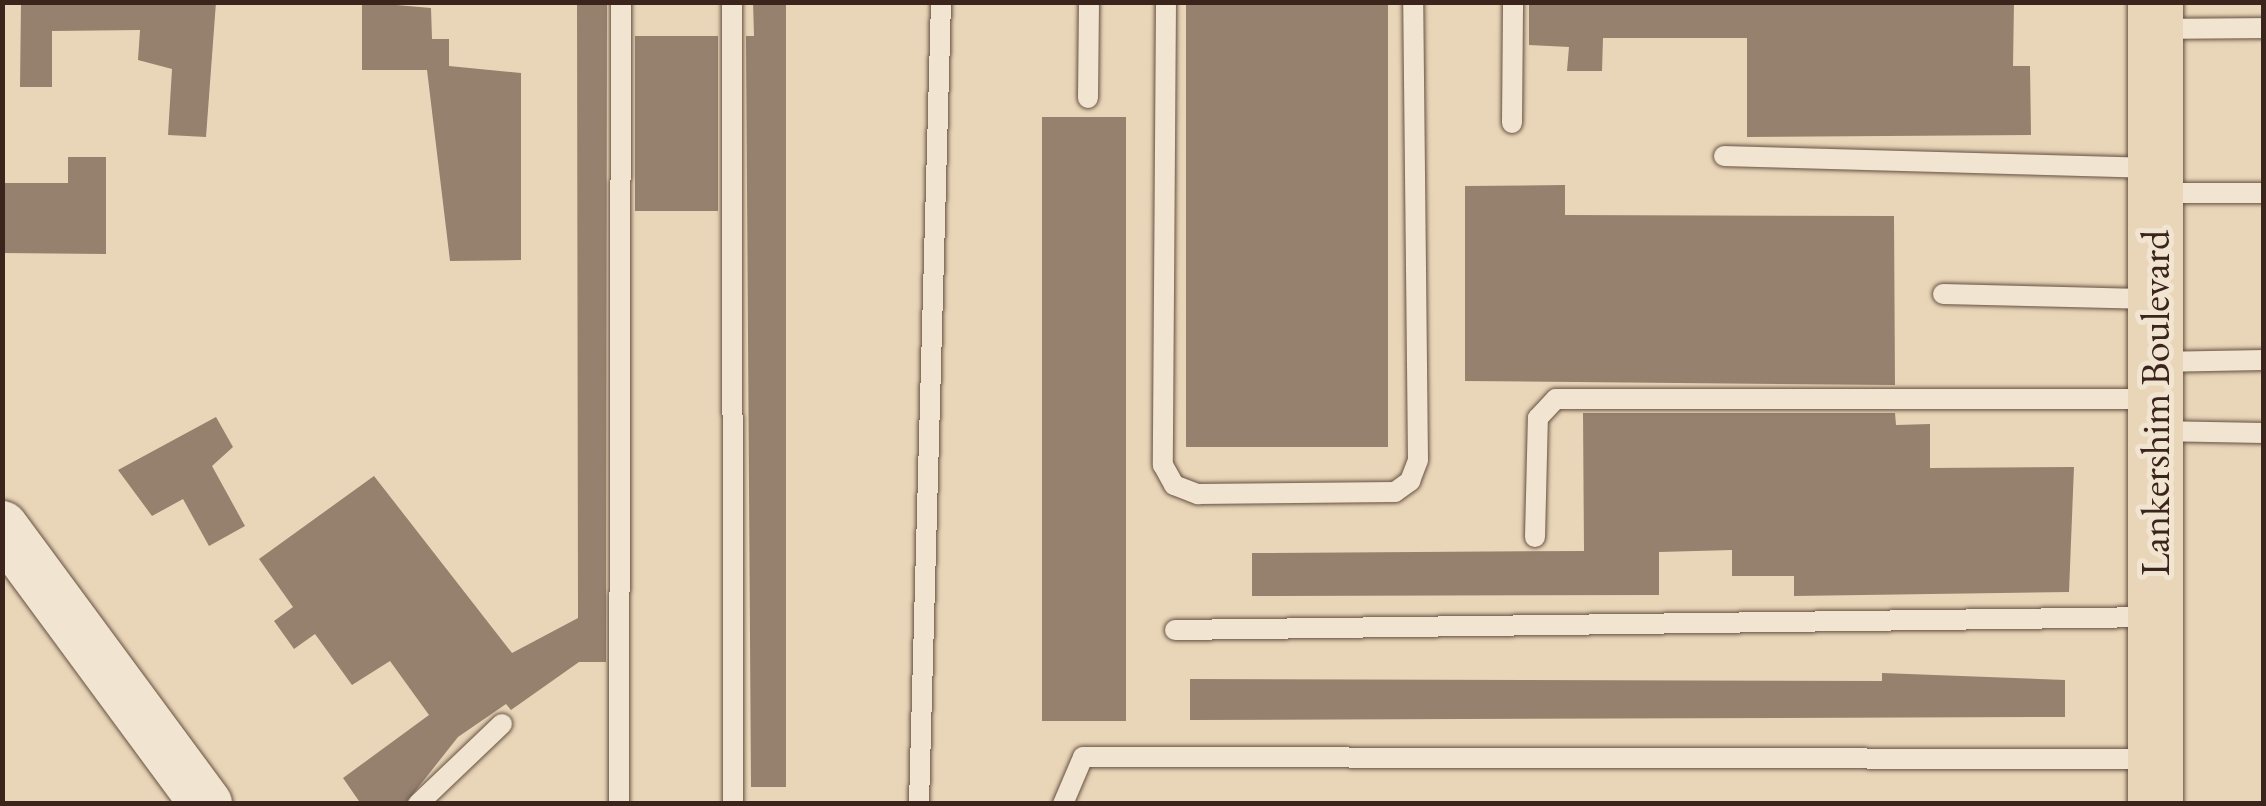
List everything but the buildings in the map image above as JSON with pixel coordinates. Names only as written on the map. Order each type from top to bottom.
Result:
[{"type":"main road","name":"Lankershim Boulevard","points":[[2155,16],[2156,781]]},
{"type":"street","points":[[2,527],[206,804]]},
{"type":"lane","points":[[619,804],[621,2]]},
{"type":"lane","points":[[732,2],[733,804]]},
{"type":"lane","points":[[919,804],[940,2]]},
{"type":"lane","points":[[1088,98],[1089,2]]},
{"type":"lane","points":[[1166,2],[1163,464],[1174,485],[1198,494],[1395,492],[1410,480],[1418,460],[1413,2]]},
{"type":"lane","points":[[1512,2],[1512,123]]},
{"type":"lane","points":[[2155,16],[2264,28]]},
{"type":"lane","points":[[1724,156],[2155,181],[2264,193]]},
{"type":"lane","points":[[1943,294],[2155,299]]},
{"type":"lane","points":[[2155,397],[2264,360]]},
{"type":"lane","points":[[1535,536],[1538,418],[1556,398],[2155,397],[2264,433]]},
{"type":"lane","points":[[1175,630],[2156,617]]},
{"type":"lane","points":[[418,804],[502,724]]},
{"type":"lane","points":[[1063,804],[1083,757],[2156,781]]}]
